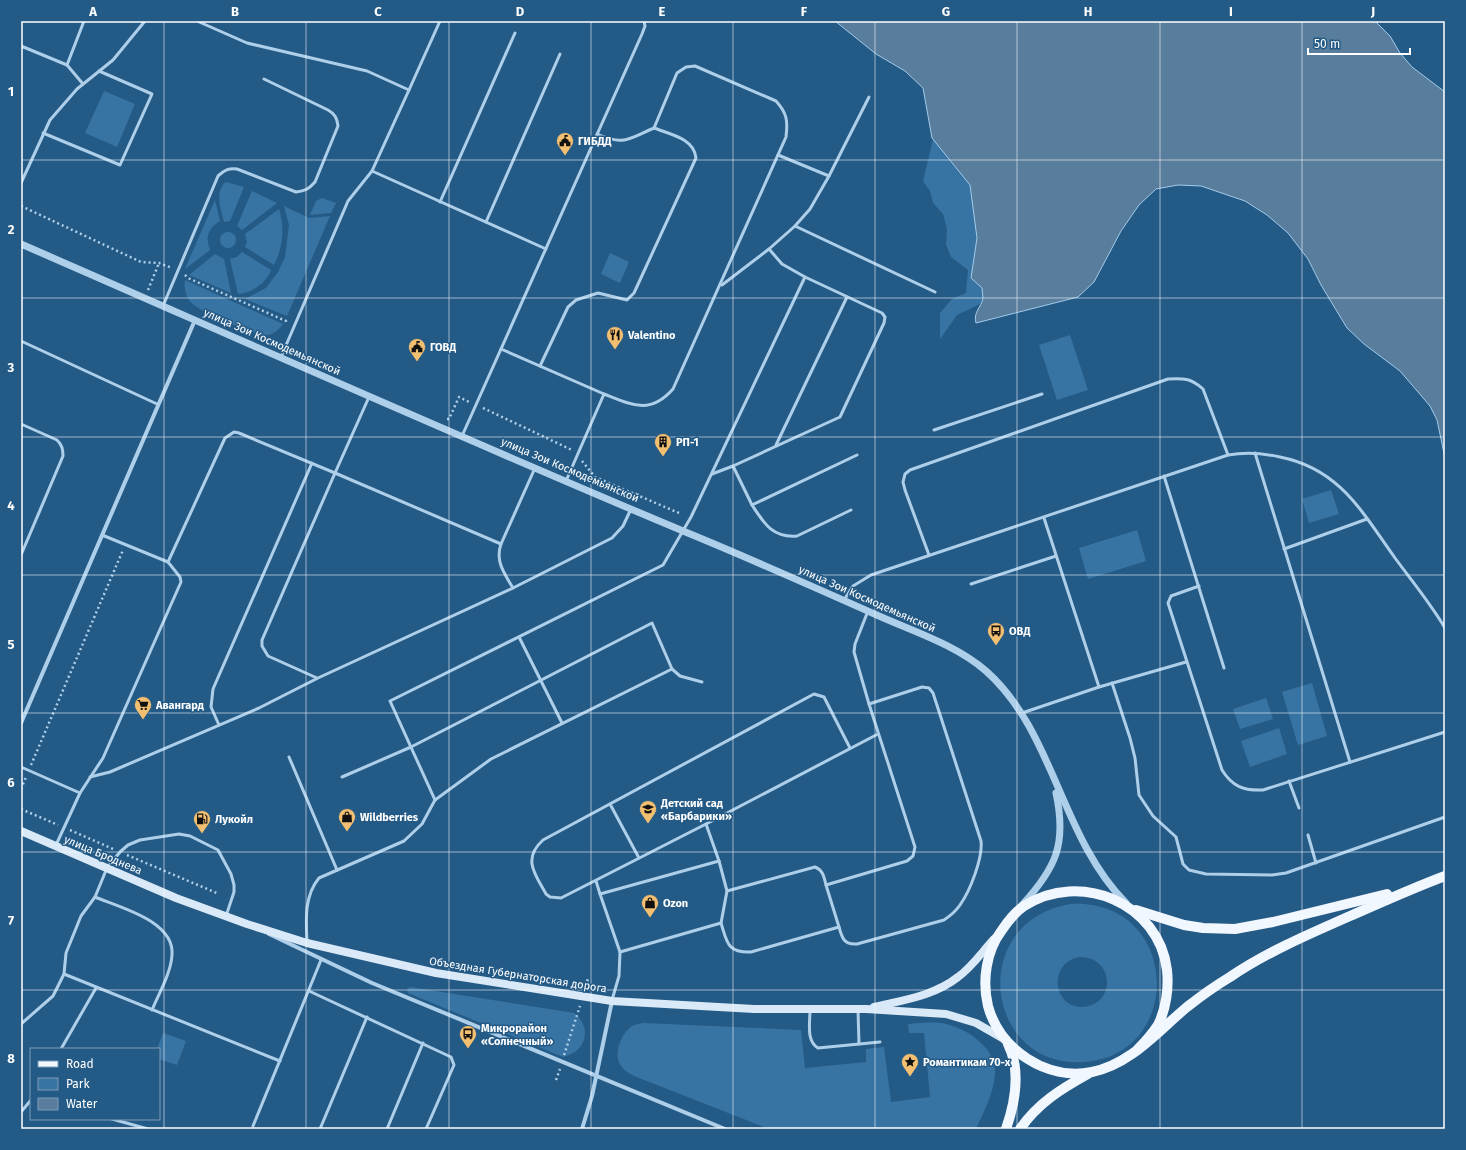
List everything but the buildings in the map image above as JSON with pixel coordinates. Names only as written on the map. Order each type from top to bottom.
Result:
[{"type":"main road","name":"улица Броднева","points":[[21,831],[176,898]]},
{"type":"main road","points":[[862,1009],[946,1014],[976,1023],[1005,1039],[1025,1058],[1044,1067],[1064,1072],[1091,1072],[1108,1068],[1123,1060],[1137,1050],[1189,1005],[1256,961],[1327,926],[1445,876]]},
{"type":"main road","points":[[862,1009],[912,998],[946,986],[971,965],[1010,919],[1024,906],[1060,893],[1076,891],[1091,892],[1106,896],[1130,908],[1184,925],[1203,928],[1235,929],[1273,922],[1416,887]]},
{"type":"main road","name":"Объездная Губернаторская дорога","points":[[176,898],[307,944],[436,973],[583,997],[612,1001],[754,1009],[862,1009]]},
{"type":"main road","points":[[1130,908],[1148,924],[1156,935],[1164,956],[1168,979],[1167,994],[1158,1024],[1137,1050]]},
{"type":"main road","points":[[998,935],[990,951],[986,969],[985,988],[988,1006],[1011,1050],[1015,1068],[1015,1085],[1010,1118],[1006,1129]]},
{"type":"main road","points":[[1020,1129],[1045,1100],[1091,1072]]},
{"type":"street","name":"улица Зои Космодемьянской","points":[[21,244],[535,468],[844,600],[960,653],[976,662],[1011,699],[1040,750],[1054,782]]},
{"type":"street","points":[[21,723],[194,320]]},
{"type":"street","points":[[1054,782],[1098,870],[1106,883],[1130,908]]},
{"type":"street","points":[[1010,919],[1040,886],[1052,867],[1058,850],[1060,808],[1054,782]]},
{"type":"street","points":[[247,924],[321,960],[397,994],[725,1129]]},
{"type":"street","points":[[582,1129],[596,1076],[612,1001]]},
{"type":"lane","points":[[66,65],[84,21]]},
{"type":"lane","points":[[21,183],[43,133],[60,106],[83,84],[113,60],[145,21]]},
{"type":"lane","points":[[197,21],[247,42],[367,71],[409,90]]},
{"type":"lane","points":[[281,357],[348,201],[372,172],[440,21]]},
{"type":"lane","points":[[462,436],[642,34],[645,26],[644,21]]},
{"type":"lane","points":[[440,202],[515,33]]},
{"type":"lane","points":[[21,46],[66,65],[83,84]]},
{"type":"lane","points":[[486,222],[560,54]]},
{"type":"lane","points":[[501,349],[604,394],[638,405],[649,406],[664,399],[673,389],[721,285],[786,137],[788,122],[784,110],[776,101],[695,66],[686,68],[677,73],[654,128],[624,141],[613,141],[597,134]]},
{"type":"lane","points":[[43,133],[120,165],[152,94],[100,71]]},
{"type":"lane","points":[[163,306],[218,176],[225,170],[230,168],[237,169],[296,192],[304,191],[315,182],[338,126],[337,120],[334,114],[328,110],[264,79]]},
{"type":"lane","points":[[721,285],[770,249],[796,226],[810,209],[829,176],[869,96]]},
{"type":"lane","points":[[540,366],[568,307],[576,300],[598,293],[627,300],[634,293],[696,158],[696,149],[689,142],[654,128]]},
{"type":"lane","points":[[778,154],[829,176]]},
{"type":"lane","points":[[372,172],[546,249]]},
{"type":"lane","points":[[796,226],[935,292]]},
{"type":"lane","points":[[712,474],[733,466],[840,417],[884,323],[885,317],[882,313],[805,277],[782,264],[770,249]]},
{"type":"lane","points":[[435,800],[390,701],[663,565],[684,531],[805,277]]},
{"type":"lane","points":[[776,445],[847,297]]},
{"type":"lane","points":[[21,340],[157,404]]},
{"type":"lane","points":[[929,556],[905,490],[905,474],[910,470],[1168,379],[1185,378],[1195,382],[1203,389],[1228,455]]},
{"type":"lane","points":[[566,481],[604,394]]},
{"type":"lane","points":[[934,430],[1042,394]]},
{"type":"lane","points":[[318,678],[268,656],[262,646],[262,640],[369,396]]},
{"type":"lane","points":[[21,424],[57,440],[61,444],[63,450],[63,456],[21,555]]},
{"type":"lane","points":[[168,562],[225,438],[229,434],[239,433],[501,544]]},
{"type":"lane","points":[[1255,453],[1350,762]]},
{"type":"lane","points":[[844,600],[853,586],[871,575],[1228,455],[1255,453],[1292,459],[1329,477],[1348,496],[1367,519],[1445,628]]},
{"type":"lane","points":[[752,505],[857,455]]},
{"type":"lane","points":[[219,725],[211,707],[213,688],[312,463]]},
{"type":"lane","points":[[733,466],[752,505],[773,532],[788,537],[797,536],[851,510]]},
{"type":"lane","points":[[513,588],[500,566],[498,558],[501,544],[535,468]]},
{"type":"lane","points":[[1164,476],[1224,668]]},
{"type":"lane","points":[[90,777],[110,772],[259,708],[318,678],[513,588],[612,538],[624,526],[631,508]]},
{"type":"lane","points":[[1044,518],[1098,687]]},
{"type":"lane","points":[[1284,549],[1367,519]]},
{"type":"lane","points":[[56,846],[80,793],[103,758],[181,582],[180,577],[168,562],[102,535]]},
{"type":"lane","points":[[971,584],[1056,556]]},
{"type":"lane","points":[[1199,586],[1171,596],[1168,603],[1222,770],[1230,782],[1240,787],[1263,790],[1445,732]]},
{"type":"lane","points":[[826,885],[907,862],[913,856],[914,847],[868,704],[854,652],[855,644],[868,611]]},
{"type":"lane","points":[[342,777],[411,747],[652,623],[672,669],[680,676],[702,682]]},
{"type":"lane","points":[[519,637],[562,723]]},
{"type":"lane","points":[[1020,714],[1098,687],[1186,662]]},
{"type":"lane","points":[[307,944],[306,912],[313,885],[318,878],[404,841],[422,824],[435,800],[491,758],[672,669]]},
{"type":"lane","points":[[1112,683],[1130,738],[1139,795],[1153,816],[1176,837],[1183,864],[1189,870],[1206,874],[1272,875],[1286,873],[1445,817]]},
{"type":"lane","points":[[727,891],[815,867],[820,869],[843,939],[846,942],[857,944],[944,920],[960,906],[981,859],[981,841],[934,693],[929,688],[922,687],[868,704]]},
{"type":"lane","points":[[850,748],[824,697],[814,694],[543,840],[537,845],[532,856],[531,863],[533,870],[546,894],[550,897],[561,898],[878,734]]},
{"type":"lane","points":[[289,757],[337,870]]},
{"type":"lane","points":[[21,767],[80,793]]},
{"type":"lane","points":[[1289,781],[1299,808]]},
{"type":"lane","points":[[610,804],[639,858]]},
{"type":"lane","points":[[706,824],[719,861],[727,891],[721,922],[728,945],[735,951],[742,953],[751,952],[839,927]]},
{"type":"lane","points":[[21,1024],[53,996],[64,974],[66,953],[81,916],[95,897],[107,868],[128,845],[140,840],[168,834],[190,836],[218,850],[231,874],[234,892],[226,916]]},
{"type":"lane","points":[[1308,835],[1316,863]]},
{"type":"lane","points":[[600,894],[719,861]]},
{"type":"lane","points":[[596,881],[620,952],[619,976],[612,1001]]},
{"type":"lane","points":[[95,897],[153,920],[167,938],[172,954],[170,964],[152,1010]]},
{"type":"lane","points":[[620,952],[721,922]]},
{"type":"lane","points":[[253,1126],[321,960]]},
{"type":"lane","points":[[64,974],[280,1061]]},
{"type":"lane","points":[[62,1048],[96,988]]},
{"type":"lane","points":[[309,990],[451,1057],[454,1065],[426,1129]]},
{"type":"lane","points":[[859,1044],[862,1009]]},
{"type":"lane","points":[[810,1010],[810,1038],[813,1045],[818,1048],[880,1042]]},
{"type":"lane","points":[[320,1129],[367,1018]]},
{"type":"lane","points":[[387,1129],[422,1043]]},
{"type":"lane","points":[[21,1112],[30,1101]]},
{"type":"lane","points":[[116,1120],[148,1129]]},
{"type":"path","points":[[21,206],[141,262],[159,263],[184,273],[188,278],[286,321],[281,331],[288,340]]},
{"type":"path","points":[[144,298],[159,263]]},
{"type":"path","points":[[442,416],[449,420],[459,397]]},
{"type":"path","points":[[21,789],[125,544]]},
{"type":"path","points":[[556,1080],[588,978]]},
{"type":"green space","points":[[104,91],[135,104],[117,147],[85,133]]},
{"type":"green space","points":[[935,131],[984,172],[994,275],[980,304],[957,315],[940,339],[940,313],[952,299],[966,293],[968,270],[951,257],[946,245],[947,229],[943,214],[933,203],[930,191],[923,181]]},
{"type":"green space","points":[[226,182],[244,187],[230,221],[224,222],[219,195],[222,186]]},
{"type":"green space","points":[[252,191],[277,203],[242,230],[237,226]]},
{"type":"green space","points":[[322,198],[336,203],[331,213],[310,215],[316,201]]},
{"type":"green space","points":[[215,200],[220,221],[210,230],[208,241],[210,250],[185,269]]},
{"type":"green space","points":[[284,206],[309,218],[330,216],[287,316],[245,299],[266,288],[278,272],[285,257],[289,225]]},
{"type":"green space","points":[[279,209],[282,224],[282,237],[274,265],[245,247],[247,242],[245,234]]},
{"type":"green space","points":[[225,232],[231,232],[236,237],[234,246],[231,248],[225,248],[220,243],[220,237]]},
{"type":"green space","points":[[242,252],[271,270],[266,279],[258,286],[248,292],[238,294],[230,259],[237,257]]},
{"type":"green space","points":[[610,253],[629,262],[620,283],[601,274]]},
{"type":"green space","points":[[215,254],[224,259],[231,293],[189,275]]},
{"type":"green space","points":[[185,280],[283,324],[276,332],[266,335],[240,328],[199,309],[192,303],[185,291]]},
{"type":"green space","points":[[1070,335],[1088,390],[1057,400],[1039,345]]},
{"type":"green space","points":[[1331,490],[1339,514],[1309,523],[1302,499]]},
{"type":"green space","points":[[1137,530],[1146,561],[1088,579],[1079,548]]},
{"type":"green space","points":[[1312,683],[1327,736],[1298,745],[1282,692]]},
{"type":"green space","points":[[1266,698],[1273,719],[1240,729],[1233,709]]},
{"type":"green space","points":[[1279,728],[1287,754],[1250,767],[1241,741]]},
{"type":"green space","points":[[1070,904],[1107,909],[1133,925],[1150,950],[1157,978],[1153,1008],[1140,1034],[1117,1053],[1083,1062],[1050,1058],[1025,1042],[1008,1019],[1001,992],[1003,963],[1014,937],[1037,916]],"holes":[[[1080,957],[1092,959],[1100,965],[1105,972],[1107,981],[1106,990],[1101,998],[1094,1004],[1083,1007],[1073,1005],[1065,1000],[1060,993],[1058,984],[1059,975],[1063,967],[1070,961]]]},
{"type":"green space","points":[[410,987],[574,1013],[584,1026],[584,1039],[582,1045],[577,1050],[563,1057],[408,993],[407,989]]},
{"type":"green space","points":[[643,1023],[801,1030],[805,1068],[866,1062],[866,1049],[884,1047],[891,1102],[930,1097],[924,1033],[909,1033],[908,1024],[942,1023],[951,1025],[968,1033],[984,1046],[994,1062],[995,1078],[988,1101],[976,1129],[769,1129],[634,1076],[624,1070],[618,1059],[618,1048],[622,1037],[634,1025]]},
{"type":"green space","points":[[163,1033],[186,1041],[177,1065],[160,1059],[160,1048],[157,1048]]},
{"type":"water","points":[[835,21],[1375,21],[1390,36],[1400,53],[1412,67],[1445,92],[1445,458],[1437,420],[1430,406],[1400,371],[1364,344],[1347,328],[1321,285],[1308,259],[1288,233],[1267,215],[1245,201],[1201,186],[1178,185],[1156,189],[1139,205],[1121,231],[1094,282],[1078,297],[976,323],[976,313],[983,297],[982,288],[971,278],[977,238],[970,185],[932,138],[923,88],[905,71],[876,54]]},
{"type":"place","name":"ГИБДД","points":[[565,156]]},
{"type":"place","name":"Valentino","points":[[615,350]]},
{"type":"place","name":"ГОВД","points":[[417,362]]},
{"type":"place","name":"РП-1","points":[[663,457]]},
{"type":"place","name":"ОВД","points":[[996,646]]},
{"type":"place","name":"Авангард","points":[[143,720]]},
{"type":"place","name":"Детский сад «Барбарики»","points":[[648,824]]},
{"type":"place","name":"Wildberries","points":[[347,832]]},
{"type":"place","name":"Лукойл","points":[[202,834]]},
{"type":"place","name":"Ozon","points":[[650,918]]},
{"type":"place","name":"Микрорайон «Солнечный»","points":[[468,1049]]},
{"type":"place","name":"Романтикам 70-х","points":[[910,1077]]}]
